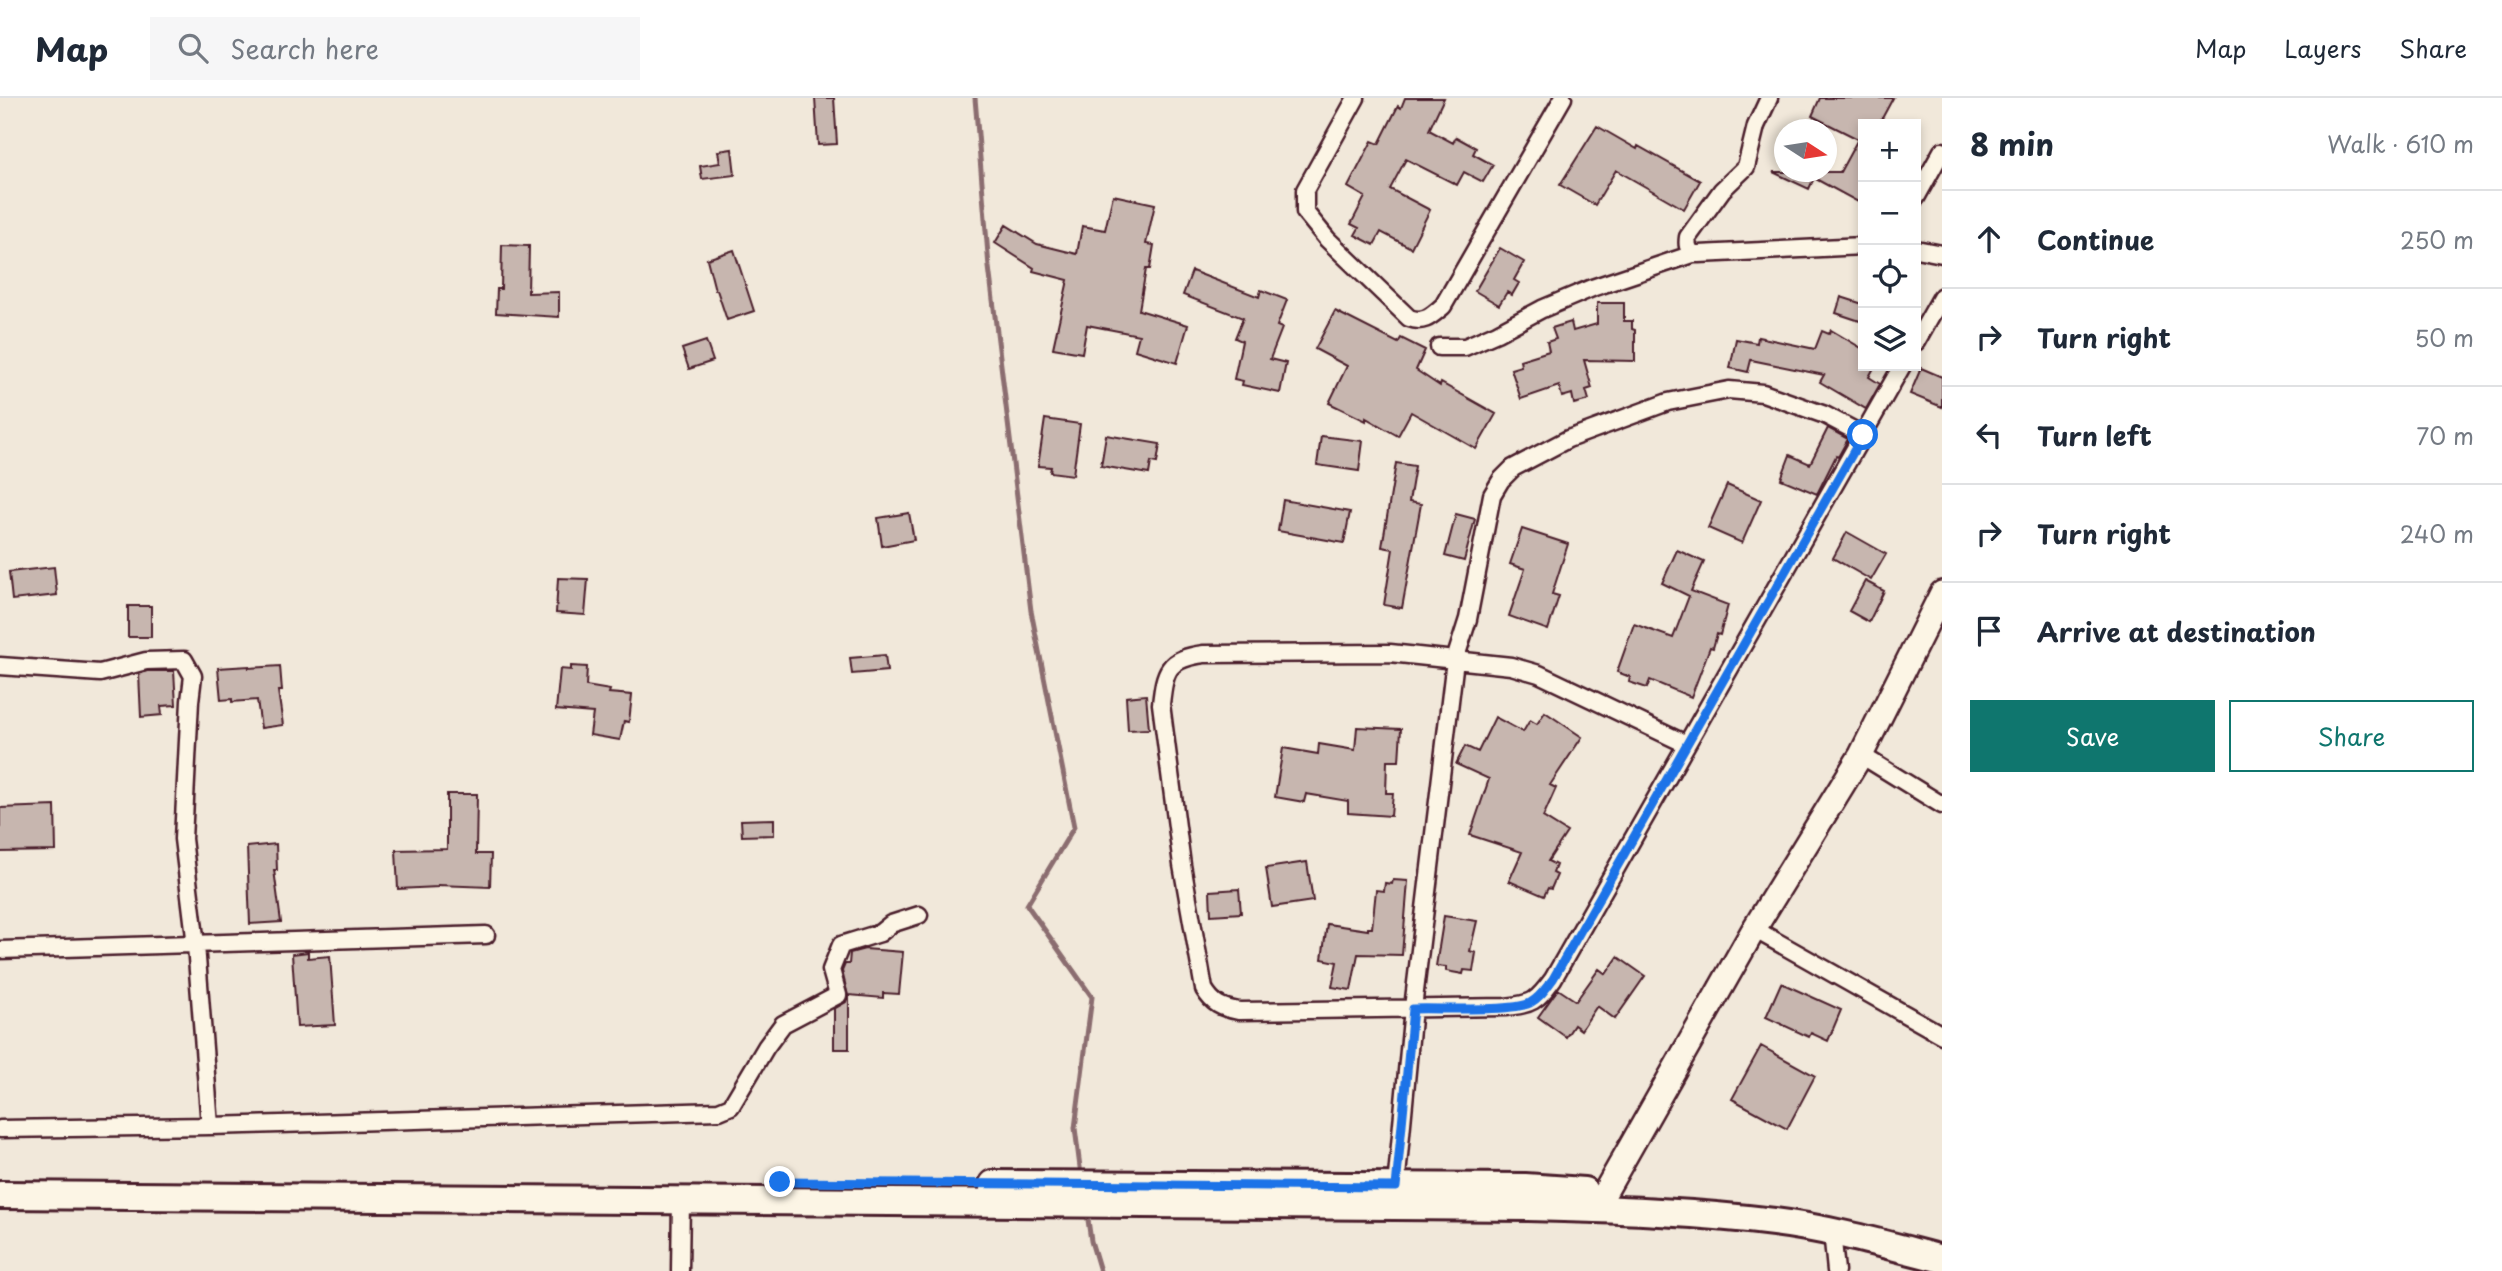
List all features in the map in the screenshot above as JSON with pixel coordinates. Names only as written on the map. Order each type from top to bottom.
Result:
[{"type":"main road","points":[[0,1181],[1525,1187],[1786,1208],[1942,1241]]},
{"type":"main road","points":[[0,1195],[681,1199],[1655,1210],[1776,1222],[1832,1231],[1942,1259]]},
{"type":"street","points":[[1356,98],[1306,190],[1305,212],[1327,239],[1409,318],[1418,321],[1427,320],[1443,306],[1563,98]]},
{"type":"street","points":[[1693,254],[1686,244],[1688,237],[1722,190],[1746,167],[1756,126],[1769,98]]},
{"type":"street","points":[[1921,189],[1942,151]]},
{"type":"street","points":[[1439,347],[1465,347],[1592,288],[1693,254],[1858,246]]},
{"type":"street","points":[[1921,250],[1942,254]]},
{"type":"street","points":[[1921,333],[1942,296]]},
{"type":"street","points":[[1686,744],[1539,674],[1511,666],[1390,653],[1204,654],[1184,657],[1169,667],[1164,680],[1161,704],[1182,865],[1204,989],[1213,1003],[1238,1011],[1505,1007],[1529,1004],[1541,995],[1560,967],[1899,371]]},
{"type":"street","points":[[1396,1187],[1413,1009],[1455,660],[1468,619],[1492,495],[1501,480],[1524,462],[1568,439],[1668,401],[1729,390],[1763,393],[1825,415],[1863,435]]},
{"type":"street","points":[[1605,1192],[1754,929],[1861,755],[1941,598]]},
{"type":"street","points":[[0,666],[100,673],[146,661],[184,660],[193,676],[184,839],[196,945],[210,1126]]},
{"type":"street","points":[[1861,755],[1942,805]]},
{"type":"street","points":[[0,1129],[210,1126],[719,1111],[731,1106],[783,1024],[838,995],[831,970],[841,945],[880,933],[891,923],[919,915]]},
{"type":"street","points":[[1754,929],[1942,1035]]},
{"type":"street","points":[[0,950],[486,935]]},
{"type":"street","points":[[680,1271],[681,1199]]},
{"type":"street","points":[[1832,1231],[1836,1271]]},
{"type":"building","points":[[815,98],[834,98],[837,144],[818,145]]},
{"type":"building","points":[[1405,98],[1444,98],[1429,130],[1453,143],[1456,137],[1476,148],[1473,154],[1493,165],[1483,182],[1464,172],[1457,185],[1406,159],[1390,189],[1430,210],[1411,248],[1381,232],[1374,245],[1355,235],[1359,228],[1351,224],[1365,197],[1348,187],[1372,141],[1379,144],[1398,106],[1401,108]]},
{"type":"building","points":[[1820,98],[1893,98],[1882,119],[1858,119],[1858,139],[1837,128],[1837,119],[1818,119],[1812,116]]},
{"type":"building","points":[[1597,126],[1700,181],[1684,209],[1616,170],[1595,205],[1560,185]]},
{"type":"building","points":[[1858,139],[1858,202],[1821,182],[1837,182],[1837,172],[1840,172]]},
{"type":"building","points":[[732,149],[735,175],[702,179],[700,166],[720,163],[718,151]]},
{"type":"building","points":[[1794,182],[1812,182],[1809,189]]},
{"type":"building","points":[[1113,195],[1155,204],[1146,244],[1154,245],[1150,269],[1146,269],[1139,310],[1188,325],[1177,363],[1135,350],[1139,335],[1087,325],[1082,353],[1053,348],[1068,280],[1033,271],[1034,268],[995,243],[1006,225],[1037,244],[1077,254],[1082,226],[1105,230]]},
{"type":"building","points":[[502,245],[529,246],[528,293],[559,292],[559,317],[496,313],[497,289],[501,289]]},
{"type":"building","points":[[1500,248],[1524,262],[1514,280],[1519,283],[1512,295],[1507,292],[1499,305],[1475,291]]},
{"type":"building","points":[[734,250],[754,311],[727,320],[707,259]]},
{"type":"building","points":[[1192,271],[1259,297],[1261,290],[1287,300],[1277,326],[1282,328],[1270,359],[1286,363],[1280,393],[1242,385],[1243,381],[1234,379],[1242,341],[1235,338],[1243,318],[1183,295]]},
{"type":"building","points":[[1841,297],[1858,302],[1858,320],[1836,313]]},
{"type":"building","points":[[1597,303],[1624,303],[1624,321],[1632,321],[1632,329],[1635,330],[1635,361],[1584,360],[1592,388],[1586,390],[1589,400],[1574,404],[1572,394],[1562,397],[1559,386],[1521,399],[1511,369],[1521,366],[1520,360],[1549,351],[1547,342],[1556,339],[1552,328],[1571,322],[1573,331],[1597,324]]},
{"type":"building","points":[[1335,311],[1398,343],[1401,338],[1425,350],[1416,370],[1440,386],[1441,383],[1496,414],[1476,449],[1411,412],[1398,436],[1366,418],[1366,421],[1329,403],[1347,366],[1315,349]]},
{"type":"building","points":[[1831,330],[1858,346],[1858,371],[1872,371],[1869,377],[1880,384],[1866,409],[1820,382],[1824,375],[1751,360],[1748,372],[1730,368],[1736,339],[1757,343],[1758,337],[1815,349],[1822,331],[1829,334]]},
{"type":"building","points":[[706,341],[713,361],[689,369],[682,349]]},
{"type":"building","points":[[1921,368],[1942,377],[1942,407],[1910,394]]},
{"type":"building","points":[[1045,419],[1080,424],[1073,475],[1050,472],[1051,467],[1038,466]]},
{"type":"building","points":[[1828,428],[1848,439],[1838,457],[1836,456],[1817,494],[1781,479],[1790,455],[1810,464]]},
{"type":"building","points":[[1106,435],[1160,444],[1157,463],[1151,462],[1149,474],[1101,466]]},
{"type":"building","points":[[1321,436],[1363,441],[1359,471],[1317,465]]},
{"type":"building","points":[[1396,463],[1415,466],[1409,502],[1421,504],[1402,608],[1384,605],[1393,549],[1382,547]]},
{"type":"building","points":[[1727,485],[1761,500],[1742,543],[1708,528]]},
{"type":"building","points":[[1283,500],[1350,512],[1344,543],[1278,531]]},
{"type":"building","points":[[909,513],[914,540],[882,546],[878,518]]},
{"type":"building","points":[[1456,514],[1475,519],[1464,561],[1445,556]]},
{"type":"building","points":[[1522,529],[1568,544],[1552,594],[1559,596],[1548,630],[1509,616],[1525,569],[1510,564]]},
{"type":"building","points":[[1847,532],[1886,554],[1871,580],[1833,558]]},
{"type":"building","points":[[1677,550],[1704,562],[1691,591],[1728,605],[1720,635],[1717,634],[1713,648],[1710,647],[1691,697],[1650,680],[1647,688],[1629,682],[1630,677],[1617,672],[1634,624],[1673,638],[1689,596],[1662,583]]},
{"type":"building","points":[[54,567],[57,595],[12,600],[9,572]]},
{"type":"building","points":[[558,578],[588,579],[585,615],[556,613]]},
{"type":"building","points":[[1865,581],[1884,591],[1869,622],[1849,611]]},
{"type":"building","points":[[128,606],[151,606],[151,637],[128,637]]},
{"type":"building","points":[[885,655],[887,671],[852,674],[850,658]]},
{"type":"building","points":[[280,666],[282,691],[278,691],[283,725],[261,728],[257,700],[221,700],[218,668]]},
{"type":"building","points":[[571,666],[587,667],[586,686],[610,690],[609,693],[632,695],[629,722],[624,721],[620,740],[590,735],[593,713],[556,710],[560,669],[571,670]]},
{"type":"building","points":[[147,671],[174,671],[176,705],[161,706],[162,715],[141,717],[139,674]]},
{"type":"building","points":[[1146,695],[1149,729],[1128,730],[1126,697]]},
{"type":"building","points":[[1545,712],[1582,737],[1550,785],[1556,788],[1543,817],[1567,832],[1548,861],[1556,865],[1553,873],[1557,875],[1551,889],[1548,888],[1544,896],[1509,881],[1522,852],[1470,835],[1489,779],[1456,764],[1465,746],[1478,752],[1495,717],[1523,732],[1530,720],[1537,724]]},
{"type":"building","points":[[1357,727],[1401,729],[1399,761],[1387,761],[1386,793],[1393,793],[1391,816],[1348,813],[1348,801],[1306,794],[1304,802],[1275,797],[1283,748],[1318,754],[1319,744],[1355,750]]},
{"type":"building","points":[[447,794],[477,794],[476,854],[491,854],[490,887],[438,885],[398,889],[396,850],[447,849]]},
{"type":"building","points":[[55,806],[56,851],[0,852],[0,808]]},
{"type":"building","points":[[774,819],[774,835],[742,836],[741,820]]},
{"type":"building","points":[[276,844],[277,870],[274,870],[281,922],[250,924],[247,847]]},
{"type":"building","points":[[1307,862],[1313,901],[1272,907],[1266,868]]},
{"type":"building","points":[[1393,880],[1408,881],[1402,955],[1358,954],[1351,990],[1332,987],[1337,962],[1322,959],[1327,924],[1368,930],[1372,928],[1376,890],[1384,891],[1385,883],[1392,884]]},
{"type":"building","points":[[1239,889],[1241,913],[1211,915],[1210,891]]},
{"type":"building","points":[[1444,916],[1477,921],[1470,951],[1476,953],[1473,971],[1464,970],[1463,974],[1436,966]]},
{"type":"building","points":[[865,949],[903,952],[899,994],[883,993],[883,998],[849,995],[849,1049],[834,1049],[834,1009],[846,1002],[848,996],[842,971],[845,964],[849,964],[850,953]]},
{"type":"building","points":[[308,952],[308,958],[330,956],[335,1025],[297,1027],[292,954]]},
{"type":"building","points":[[1618,957],[1645,976],[1615,1019],[1597,1006],[1581,1030],[1574,1025],[1566,1037],[1538,1017],[1558,989],[1576,1001],[1599,969],[1606,974]]},
{"type":"building","points":[[1781,983],[1841,1010],[1828,1041],[1811,1033],[1809,1037],[1766,1017]]},
{"type":"building","points":[[1761,1046],[1815,1076],[1787,1129],[1732,1099]]},
{"type":"waterway","points":[[975,98],[989,267],[1031,611],[1074,827],[1027,905],[1092,997],[1075,1128],[1081,1175]]},
{"type":"waterway","points":[[1087,1213],[1091,1241],[1100,1271]]},
{"type":"route","points":[[780,1182],[1396,1187],[1413,1009],[1505,1007],[1529,1004],[1541,995],[1553,979],[1863,435]]}]
